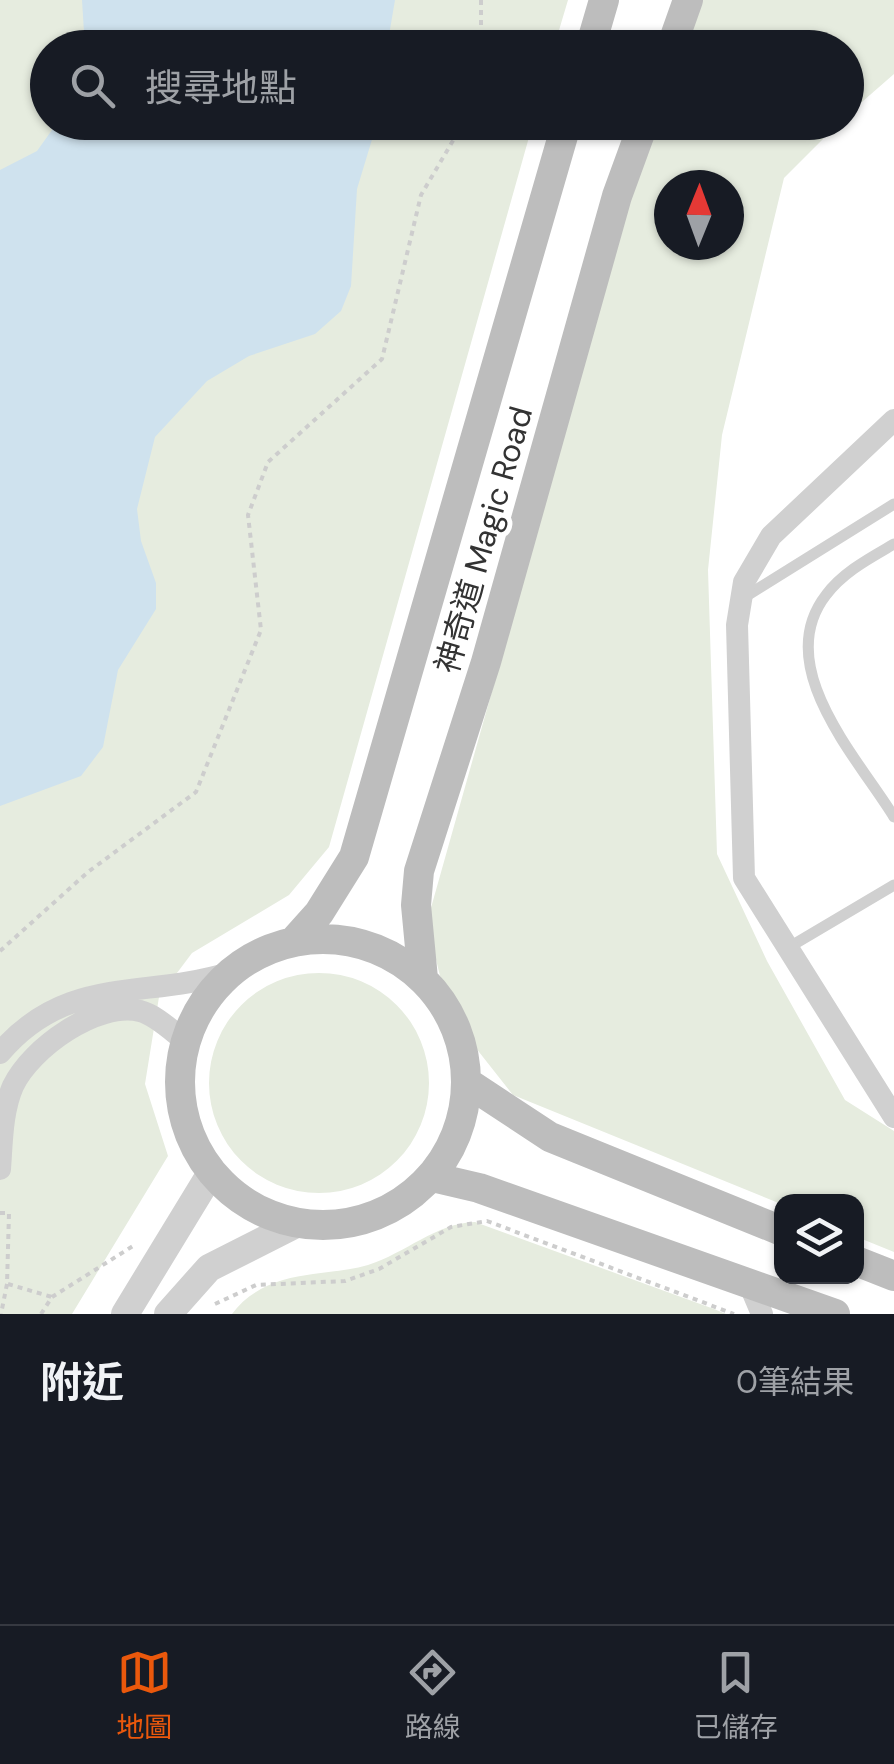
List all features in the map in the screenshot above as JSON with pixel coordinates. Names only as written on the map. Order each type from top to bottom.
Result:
[{"type":"main road","points":[[595,30],[604,0]]},
{"type":"main road","points":[[677,30],[688,0]]},
{"type":"main road","name":"神奇道 Magic Road","points":[[294,942],[320,914],[354,857],[562,140]]},
{"type":"main road","name":"神奇道 Magic Road","points":[[423,979],[416,905],[419,871],[486,662],[617,196],[637,140]]},
{"type":"main road","points":[[294,942],[350,942],[383,952],[423,979],[457,1028],[468,1083],[465,1110],[450,1152],[432,1176],[394,1208],[363,1220],[330,1226],[296,1224],[264,1214],[235,1196],[211,1173],[190,1138],[180,1100],[185,1041],[206,998],[230,973],[253,957],[294,942]]},
{"type":"main road","points":[[468,1083],[550,1137],[774,1228]]},
{"type":"main road","points":[[432,1176],[479,1188],[836,1314]]},
{"type":"main road","points":[[864,1264],[894,1276]]},
{"type":"street","points":[[894,420],[780,525],[754,561],[739,601],[741,865],[749,890],[894,1117]]},
{"type":"street","points":[[0,1053],[25,1025],[69,1002],[132,987],[197,983],[230,973]]},
{"type":"street","points":[[0,1169],[13,1086],[35,1058],[59,1038],[101,1015],[122,1010],[141,1012],[185,1041]]},
{"type":"street","points":[[124,1314],[211,1173]]},
{"type":"street","points":[[168,1314],[208,1268],[296,1224]]},
{"type":"street","points":[[748,1281],[762,1314]]},
{"type":"lane","points":[[739,601],[894,504]]},
{"type":"lane","points":[[894,544],[844,576],[824,596],[812,621],[808,647],[818,696],[894,817]]},
{"type":"lane","points":[[786,950],[894,885]]},
{"type":"path","points":[[480,0],[481,30]]},
{"type":"path","points":[[0,951],[88,872],[196,792],[261,630],[248,515],[268,462],[382,359],[420,194],[453,140]]},
{"type":"path","points":[[0,1213],[9,1212],[8,1284],[1,1314]]},
{"type":"path","points":[[215,1304],[256,1286],[346,1281],[379,1268],[450,1227],[487,1221],[734,1314]]},
{"type":"path","points":[[41,1314],[52,1297],[133,1246]]},
{"type":"path","points":[[8,1284],[52,1297]]},
{"type":"shaded area","points":[[0,0],[568,0],[559,30],[30,30],[30,140],[528,140],[329,847],[289,895],[192,953],[159,997],[145,1084],[168,1156],[72,1314],[0,1314]]},
{"type":"shaded area","points":[[696,0],[894,0],[894,74],[864,100],[864,30],[684,30]]},
{"type":"shaded area","points":[[647,140],[822,140],[784,178],[722,435],[708,570],[717,854],[767,961],[845,1100],[894,1131],[894,1252],[864,1240],[864,1194],[774,1194],[774,1201],[513,1095],[468,1038],[457,1003],[440,976],[427,922]]},
{"type":"shaded area","points":[[319,973],[361,981],[397,1005],[421,1041],[429,1083],[421,1125],[397,1161],[361,1185],[319,1193],[277,1185],[241,1161],[217,1125],[209,1083],[217,1041],[241,1005],[277,981]]},
{"type":"shaded area","points":[[475,1222],[726,1314],[232,1314],[248,1297],[276,1282],[368,1265],[447,1227]]},
{"type":"water","points":[[82,0],[395,0],[390,30],[84,30]]},
{"type":"water","points":[[45,140],[372,140],[357,189],[351,286],[341,311],[315,334],[249,356],[207,381],[155,437],[137,509],[141,541],[156,583],[156,609],[118,670],[103,747],[81,776],[0,806],[0,170],[37,151]]}]
